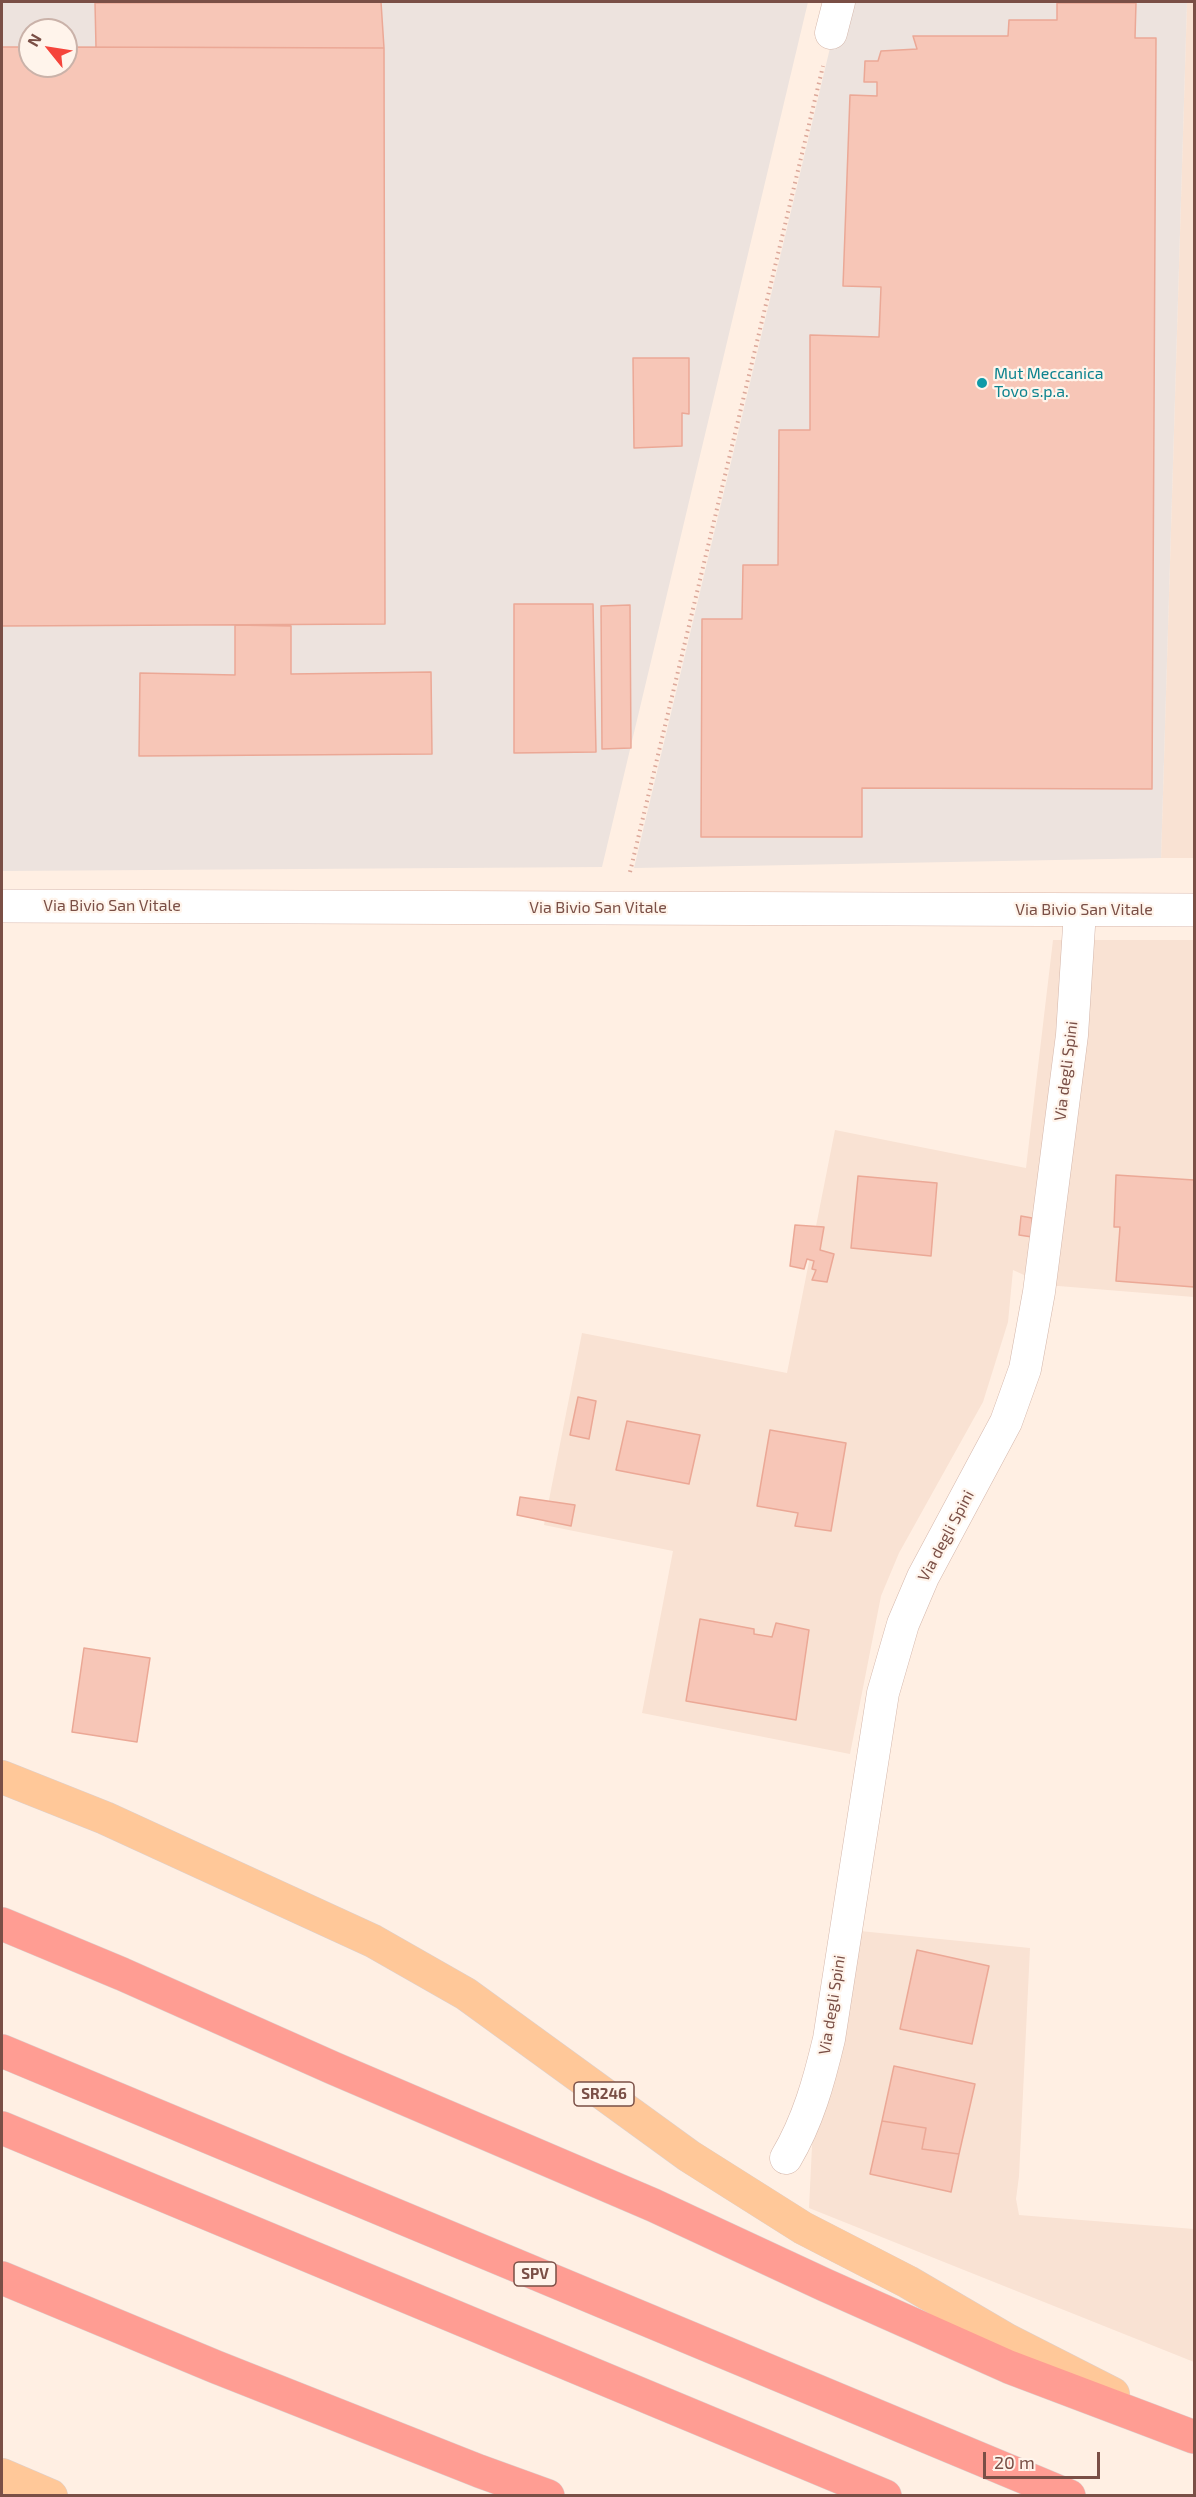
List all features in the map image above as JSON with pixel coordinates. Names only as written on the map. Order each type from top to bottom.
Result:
[{"type":"highway","points":[[2,1924],[653,2205],[1009,2367],[1194,2436]]},
{"type":"highway","name":"SPV","points":[[2,2051],[1069,2496]]},
{"type":"highway","points":[[2,2127],[885,2496]]},
{"type":"highway","points":[[2,2278],[216,2367],[548,2496]]},
{"type":"main road","name":"Via Bivio San Vitale","points":[[2,906],[1194,910]]},
{"type":"main road","name":"SR246","points":[[2,1777],[105,1818],[373,1941],[466,1995],[689,2156],[803,2228],[908,2282],[1007,2340],[1194,2436]]},
{"type":"main road","points":[[2,2475],[51,2496]]},
{"type":"street","points":[[831,33],[838,2]]},
{"type":"street","name":"Via degli Spini","points":[[786,2158],[800,2134],[818,2084],[829,2039],[883,1693],[903,1624],[923,1577],[1006,1422],[1025,1370],[1040,1292],[1070,1047],[1080,911]]},
{"type":"path","points":[[622,908],[831,33]]},
{"type":"shaded area","points":[[2,2],[808,2],[602,867],[2,871]]},
{"type":"shaded area","name":"Mut Meccanica Tovo s.p.a.","points":[[841,2],[1187,2],[1161,858],[634,868]]},
{"type":"shaded area","points":[[1187,2],[1194,2],[1194,858],[1161,858]]},
{"type":"shaded area","points":[[1053,940],[1194,940],[1194,1297],[1046,1285],[1013,1270],[1008,1322],[983,1402],[899,1553],[881,1596],[850,1754],[642,1713],[673,1551],[544,1525],[582,1333],[787,1373],[835,1130],[1026,1168]]},
{"type":"shaded area","points":[[830,1928],[1030,1948],[1016,2199],[1019,2215],[1194,2229],[1194,2362],[809,2208],[817,2044]]},
{"type":"building","points":[[381,2],[384,48],[96,47],[95,3]]},
{"type":"building","name":"Mut Meccanica Tovo s.p.a.","points":[[1057,3],[1136,3],[1135,38],[1156,38],[1152,789],[862,788],[862,837],[701,837],[702,619],[742,619],[743,565],[778,565],[779,430],[810,430],[810,335],[879,337],[881,287],[843,286],[850,95],[877,96],[877,82],[864,82],[865,61],[878,61],[881,51],[917,49],[913,36],[1008,36],[1009,20],[1057,20]]},
{"type":"building","points":[[2,47],[18,47],[18,78],[78,78],[78,47],[384,48],[385,624],[2,626]]},
{"type":"building","points":[[633,358],[689,358],[689,414],[682,413],[682,446],[634,448]]},
{"type":"building","points":[[514,604],[593,604],[596,752],[514,753]]},
{"type":"building","points":[[630,605],[631,748],[602,749],[601,606]]},
{"type":"building","points":[[235,625],[291,626],[291,674],[431,672],[432,754],[139,756],[140,673],[235,675]]},
{"type":"building","points":[[1116,1175],[1194,1180],[1194,1287],[1116,1281],[1120,1227],[1114,1227]]},
{"type":"building","points":[[858,1176],[937,1183],[931,1256],[851,1248]]},
{"type":"building","points":[[1021,1216],[1032,1218],[1032,1237],[1019,1235]]},
{"type":"building","points":[[795,1225],[824,1227],[820,1250],[834,1254],[827,1282],[812,1280],[816,1270],[812,1269],[814,1261],[807,1259],[804,1269],[790,1266]]},
{"type":"building","points":[[578,1397],[596,1401],[589,1439],[570,1435]]},
{"type":"building","points":[[627,1421],[700,1435],[689,1484],[616,1470]]},
{"type":"building","points":[[770,1430],[846,1443],[831,1531],[795,1526],[798,1513],[757,1506]]},
{"type":"building","points":[[520,1497],[575,1505],[571,1526],[517,1515]]},
{"type":"building","points":[[700,1619],[754,1629],[754,1634],[772,1637],[776,1623],[809,1630],[796,1720],[686,1701]]},
{"type":"building","points":[[84,1648],[150,1658],[137,1742],[72,1732]]},
{"type":"building","points":[[917,1950],[989,1966],[972,2044],[900,2029]]},
{"type":"building","points":[[894,2066],[975,2084],[959,2154],[922,2149],[926,2128],[882,2121]]},
{"type":"building","points":[[882,2121],[926,2128],[922,2149],[959,2154],[951,2192],[870,2174]]},
{"type":"place","name":"Mut Meccanica Tovo s.p.a.","points":[[982,383]]}]
